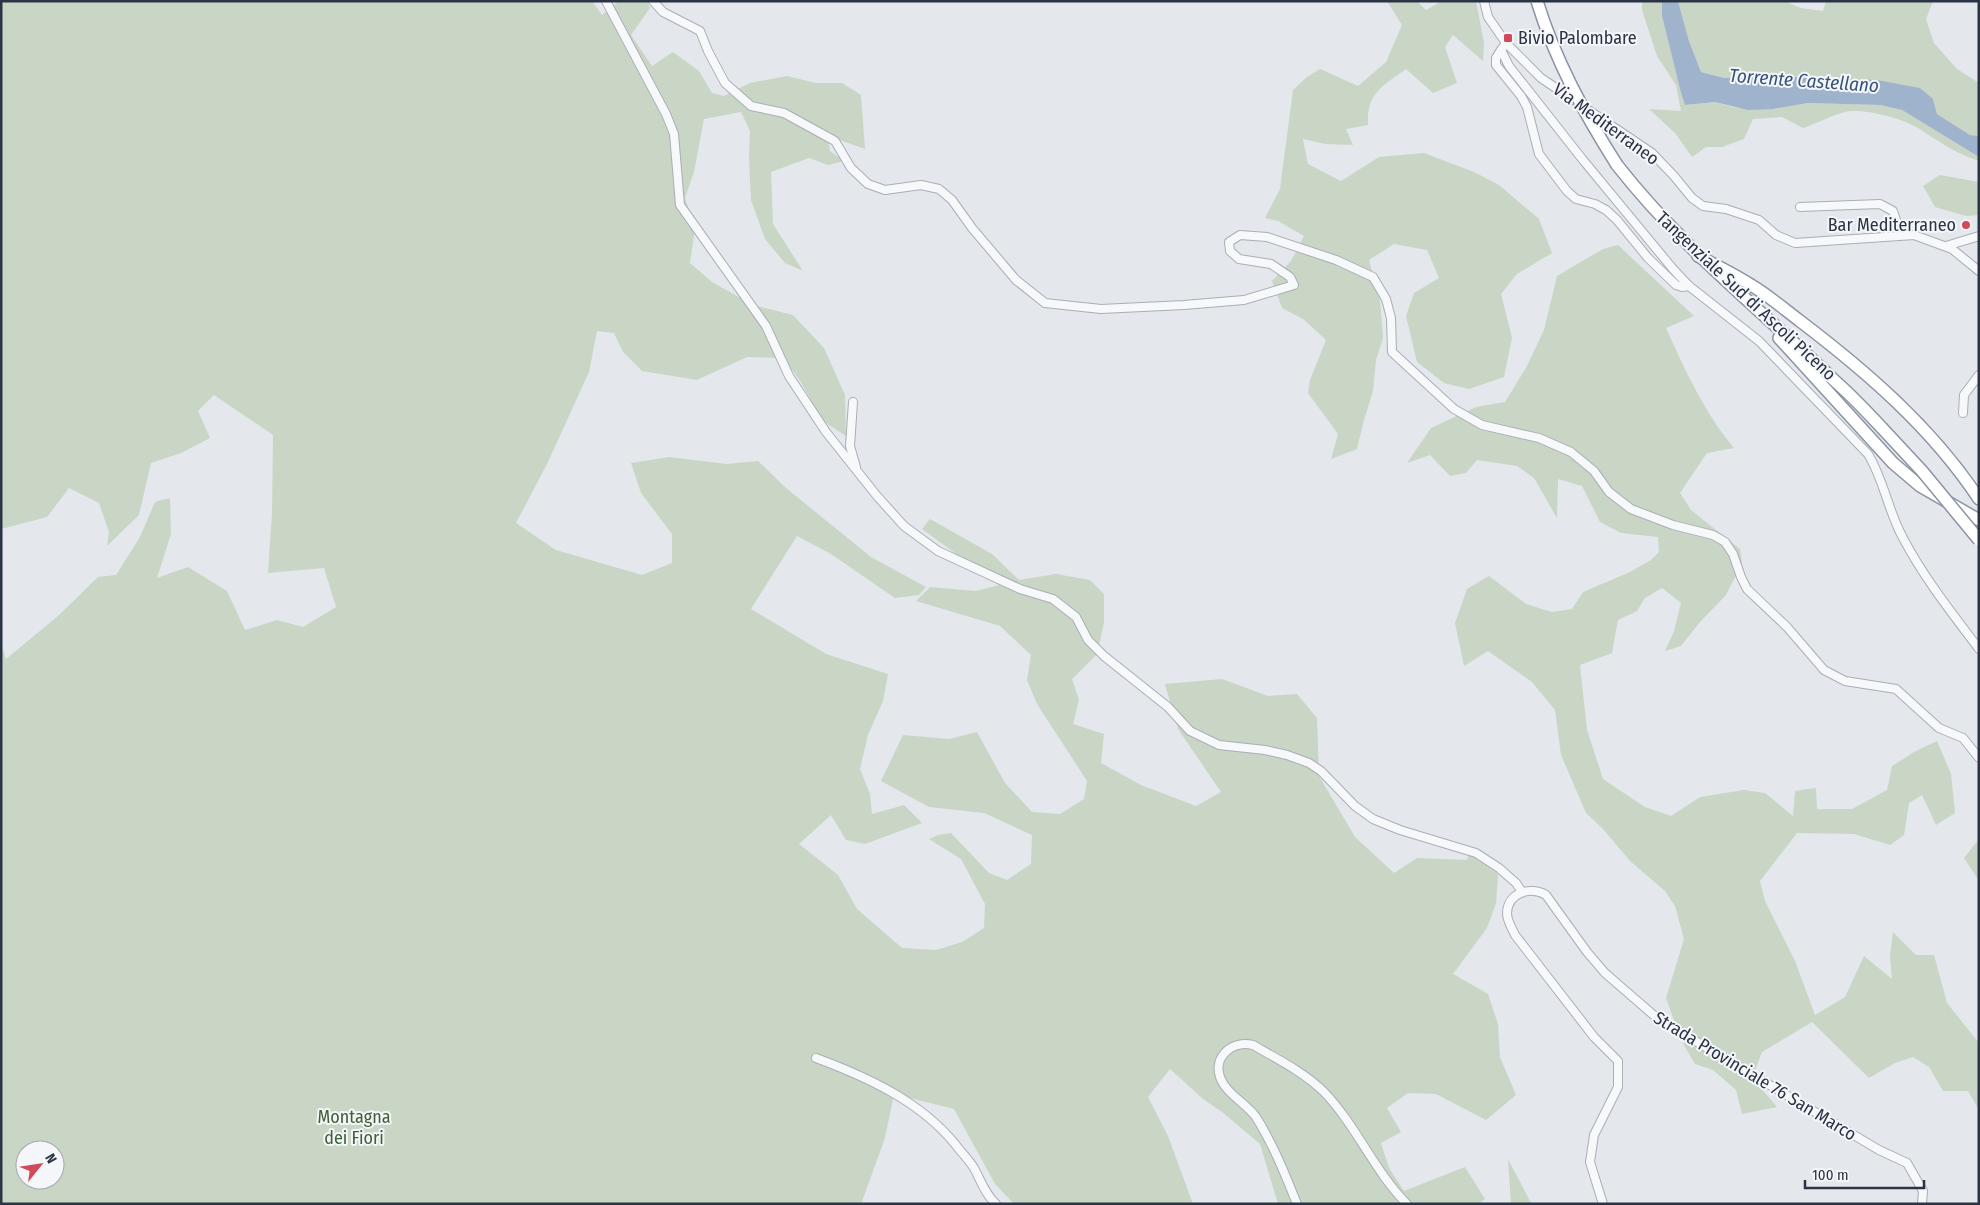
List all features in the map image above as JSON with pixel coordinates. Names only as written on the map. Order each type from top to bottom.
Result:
[{"type":"highway","name":"Tangenziale Sud di Ascoli Piceno","points":[[1536,1],[1571,88],[1592,127],[1617,165],[1667,225],[1698,256],[1837,382],[1882,428],[1922,471],[1979,540]]},
{"type":"highway","points":[[1698,256],[1752,285],[1829,343],[1881,387],[1949,459],[1979,499]]},
{"type":"highway","points":[[1739,294],[1893,463],[1920,486],[1979,520]]},
{"type":"street","points":[[606,1],[666,114],[674,134],[680,205],[766,326],[789,376],[826,432],[904,526],[938,551],[1020,589],[1053,599],[1076,617],[1088,640],[1104,656],[1168,707],[1190,731],[1219,745],[1265,750],[1309,763],[1321,772],[1355,806],[1373,819],[1400,830],[1476,852],[1516,883],[1522,892],[1512,900],[1508,909],[1508,918],[1515,935],[1594,1037],[1618,1061],[1618,1087],[1594,1135],[1590,1162],[1603,1204]]},
{"type":"street","points":[[652,1],[663,12],[700,30],[708,51],[725,83],[751,106],[784,113],[835,141],[852,168],[868,184],[885,190],[921,184],[939,189],[952,200],[972,228],[1016,280],[1045,303],[1101,309],[1184,305],[1244,300],[1294,285],[1290,277],[1271,264],[1239,259],[1230,251],[1229,242],[1240,236],[1267,237],[1336,260],[1373,277],[1386,300],[1391,318],[1392,352],[1454,409],[1482,425],[1539,438],[1571,452],[1594,471],[1609,492],[1631,509],[1719,538],[1730,548],[1747,589],[1787,627],[1824,670],[1845,681],[1896,690],[1940,728],[1963,738],[1979,758]]},
{"type":"street","name":"Via Mediterraneo","points":[[1484,1],[1488,16],[1506,43],[1541,78],[1652,153],[1692,198],[1702,206],[1726,210],[1759,220],[1776,235],[1795,243],[1914,234],[1952,249],[1979,271]]},
{"type":"street","points":[[1506,43],[1496,58],[1496,65],[1521,96],[1527,107],[1539,154],[1567,191],[1576,199],[1595,204],[1606,210],[1617,220],[1648,258],[1676,285],[1682,287],[1689,286]]},
{"type":"street","points":[[1500,50],[1509,66],[1582,160],[1673,269],[1689,286],[1759,340],[1868,454],[1877,468],[1888,504],[1902,538],[1949,610],[1979,649]]},
{"type":"street","points":[[1800,207],[1880,204],[1893,211],[1901,235]]},
{"type":"street","points":[[1946,246],[1979,236]]},
{"type":"street","points":[[1963,413],[1964,395],[1974,379],[1979,375]]},
{"type":"street","points":[[853,402],[850,446],[856,470]]},
{"type":"street","name":"Strada Provinciale 76 San Marco","points":[[1522,892],[1533,890],[1546,895],[1605,973],[1657,1018],[1879,1150],[1907,1163],[1923,1191],[1922,1204]]},
{"type":"street","points":[[1296,1204],[1274,1150],[1255,1116],[1221,1080],[1220,1060],[1234,1046],[1243,1044],[1253,1045],[1314,1083],[1338,1110],[1385,1177],[1407,1204]]},
{"type":"street","points":[[816,1058],[848,1070],[878,1085],[927,1115],[973,1166],[990,1198],[996,1204]]},
{"type":"green space","name":"Montagna dei Fiori","points":[[1,1],[592,1],[602,15],[619,1],[647,1],[650,8],[631,35],[652,66],[673,52],[699,71],[712,93],[724,96],[750,83],[787,76],[816,83],[842,83],[861,95],[865,149],[837,139],[827,132],[830,151],[844,161],[828,165],[809,158],[771,172],[773,224],[803,271],[785,263],[765,239],[751,200],[750,131],[741,112],[704,119],[694,172],[685,198],[695,228],[690,263],[712,282],[753,305],[793,315],[824,348],[845,395],[846,436],[823,421],[799,379],[783,358],[747,357],[697,380],[642,371],[623,352],[614,333],[597,331],[589,372],[547,464],[516,523],[556,550],[642,575],[672,563],[672,534],[641,493],[631,463],[669,457],[727,464],[758,461],[786,488],[871,557],[926,587],[919,595],[895,598],[831,554],[797,536],[751,609],[826,654],[888,674],[883,701],[868,735],[860,769],[870,794],[872,814],[904,805],[922,823],[865,844],[846,840],[831,815],[799,844],[838,875],[857,909],[902,948],[936,950],[962,942],[984,928],[985,904],[961,859],[929,839],[951,833],[989,873],[1007,880],[1031,864],[1032,835],[984,813],[929,807],[881,781],[903,735],[949,739],[977,732],[1005,783],[1032,812],[1060,814],[1084,799],[1087,781],[1037,704],[1027,680],[1031,655],[1000,626],[916,601],[930,587],[976,591],[999,585],[922,529],[930,519],[992,554],[1019,580],[1056,574],[1090,580],[1104,594],[1104,623],[1097,654],[1072,679],[1079,700],[1073,724],[1104,734],[1101,763],[1141,785],[1196,806],[1221,792],[1178,729],[1165,684],[1222,679],[1268,696],[1297,694],[1317,718],[1319,776],[1355,837],[1394,873],[1417,858],[1467,860],[1469,854],[1498,874],[1496,903],[1487,928],[1453,974],[1488,994],[1498,1024],[1500,1057],[1516,1095],[1486,1120],[1436,1094],[1408,1093],[1387,1108],[1401,1132],[1381,1143],[1389,1168],[1404,1191],[1465,1167],[1485,1199],[1478,1204],[1278,1204],[1260,1144],[1222,1112],[1203,1099],[1170,1069],[1148,1097],[1168,1136],[1193,1204],[1014,1204],[995,1184],[954,1109],[894,1094],[885,1138],[861,1204],[1,1204],[1,644],[6,659],[58,616],[98,577],[116,575],[140,537],[155,502],[170,498],[171,534],[157,578],[188,567],[227,591],[245,630],[277,620],[303,627],[336,607],[324,568],[268,573],[272,514],[273,435],[214,395],[198,411],[210,438],[181,453],[151,463],[139,515],[107,546],[109,532],[99,503],[69,488],[47,517],[1,529]]},
{"type":"green space","points":[[1387,1],[1417,1],[1426,10],[1442,1],[1476,1],[1484,43],[1483,61],[1453,35],[1445,47],[1457,83],[1433,93],[1406,69],[1383,86],[1373,98],[1368,114],[1368,125],[1346,129],[1353,145],[1325,144],[1303,139],[1308,164],[1341,181],[1379,157],[1424,153],[1474,172],[1499,185],[1539,219],[1552,253],[1517,274],[1501,294],[1512,338],[1504,377],[1469,389],[1444,383],[1417,362],[1406,316],[1414,293],[1439,278],[1427,250],[1394,244],[1369,260],[1380,300],[1383,338],[1376,360],[1373,391],[1357,449],[1331,459],[1338,434],[1308,393],[1310,380],[1326,340],[1303,319],[1282,308],[1272,281],[1291,261],[1304,236],[1278,221],[1265,218],[1280,189],[1293,90],[1307,77],[1320,69],[1358,86],[1386,62],[1402,25]]},
{"type":"green space","points":[[1642,1],[1662,1],[1662,16],[1685,105],[1715,102],[1737,108],[1773,109],[1808,103],[1880,105],[1902,110],[1979,157],[1979,161],[1955,151],[1911,124],[1885,115],[1858,111],[1840,114],[1803,128],[1782,117],[1753,119],[1744,139],[1722,147],[1706,147],[1692,157],[1675,133],[1649,109],[1681,111],[1676,85],[1657,56],[1642,10]]},
{"type":"green space","points":[[1678,1],[1784,1],[1801,8],[1823,11],[1826,1],[1933,1],[1926,19],[1934,43],[1957,69],[1979,83],[1979,136],[1970,135],[1937,114],[1933,99],[1835,77],[1773,76],[1724,78],[1701,72],[1689,41]]},
{"type":"green space","points":[[1940,175],[1979,182],[1979,215],[1966,216],[1935,207],[1923,186]]},
{"type":"green space","points":[[1618,245],[1694,316],[1666,328],[1704,405],[1734,448],[1707,453],[1680,493],[1691,510],[1740,549],[1742,563],[1726,595],[1700,622],[1681,646],[1665,651],[1674,631],[1681,603],[1662,588],[1645,598],[1637,611],[1618,620],[1612,653],[1580,665],[1587,730],[1603,779],[1645,807],[1671,816],[1700,797],[1744,790],[1765,793],[1793,816],[1795,791],[1816,788],[1817,809],[1852,809],[1887,790],[1892,766],[1914,752],[1937,741],[1951,774],[1955,813],[1936,825],[1922,795],[1909,803],[1904,835],[1890,845],[1854,834],[1797,833],[1760,881],[1765,901],[1795,961],[1815,1015],[1845,997],[1864,956],[1892,979],[1890,956],[1893,932],[1916,955],[1934,955],[1947,1003],[1979,1043],[1979,1110],[1968,1091],[1943,1091],[1929,1067],[1913,1057],[1895,1063],[1869,1078],[1812,1022],[1762,1052],[1752,1078],[1777,1107],[1742,1114],[1736,1090],[1713,1070],[1695,1064],[1681,1040],[1666,998],[1684,939],[1675,906],[1665,891],[1630,861],[1602,828],[1586,813],[1561,755],[1555,710],[1532,682],[1488,651],[1464,666],[1455,623],[1467,589],[1489,576],[1526,604],[1552,612],[1572,609],[1583,592],[1630,572],[1651,560],[1659,552],[1658,537],[1621,533],[1600,522],[1582,486],[1558,479],[1557,518],[1534,478],[1517,466],[1477,460],[1466,473],[1450,476],[1430,455],[1407,463],[1431,428],[1476,407],[1505,402],[1527,366],[1544,330],[1557,276],[1603,249]]},
{"type":"green space","points":[[1979,839],[1979,881],[1964,858]]},
{"type":"green space","points":[[1508,1159],[1530,1201],[1532,1204],[1511,1204]]},
{"type":"water","name":"Torrente Castellano","points":[[1662,1],[1678,1],[1689,41],[1701,72],[1724,78],[1773,76],[1877,80],[1920,88],[1933,99],[1937,114],[1970,135],[1979,136],[1979,157],[1902,110],[1880,105],[1808,103],[1773,109],[1748,110],[1715,102],[1685,105],[1662,16]]},
{"type":"place","name":"Bivio Palombare","points":[[1508,38]]},
{"type":"place","name":"Bar Mediterraneo","points":[[1966,225]]}]
